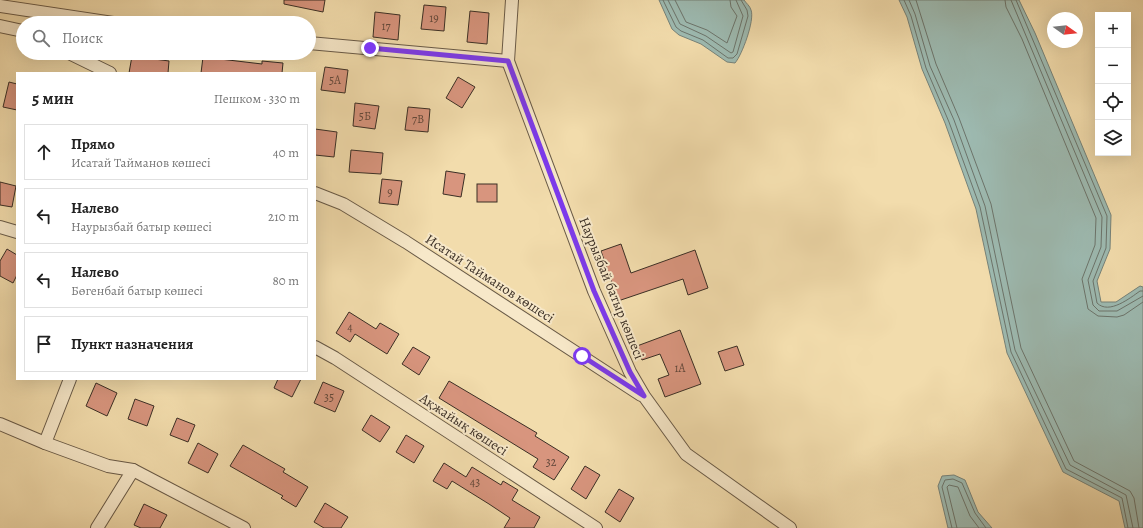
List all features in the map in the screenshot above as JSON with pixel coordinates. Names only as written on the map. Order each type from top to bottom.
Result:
[{"type":"street","name":"Наурызбай батыр көшесі","points":[[512,0],[508,61],[594,291],[630,372],[644,396],[686,454],[790,528]]},
{"type":"street","points":[[0,6],[66,16]]},
{"type":"street","points":[[0,26],[16,29]]},
{"type":"street","points":[[316,44],[508,61]]},
{"type":"street","points":[[83,60],[108,72]]},
{"type":"street","name":"Исатай Тайманов көшесі","points":[[316,193],[344,204],[406,242],[644,396]]},
{"type":"street","points":[[0,227],[16,232]]},
{"type":"street","name":"Ақжайық көшесі","points":[[316,348],[335,358],[596,528]]},
{"type":"street","points":[[45,443],[70,380]]},
{"type":"street","points":[[0,424],[45,443],[108,466],[133,470],[244,528]]},
{"type":"street","points":[[98,528],[133,470]]},
{"type":"water","points":[[659,0],[744,0],[751,10],[752,15],[750,29],[735,63],[727,62],[701,44],[679,35],[672,29]]},
{"type":"water","points":[[899,0],[1019,0],[1035,33],[1111,215],[1110,249],[1097,281],[1101,302],[1116,302],[1140,286],[1143,287],[1143,528],[1125,528],[1119,501],[1063,472],[1007,353],[976,209],[945,123],[922,69],[907,17]]},
{"type":"water","points":[[954,475],[965,480],[978,512],[992,528],[948,528],[938,486],[942,476]]},
{"type":"building","points":[[284,0],[325,0],[323,12],[284,4]]},
{"type":"building","points":[[424,5],[446,7],[444,31],[421,29]]},
{"type":"building","points":[[470,11],[489,13],[487,44],[467,42]]},
{"type":"building","points":[[375,12],[400,15],[398,40],[373,37]]},
{"type":"building","points":[[131,60],[169,61],[168,72],[129,72]]},
{"type":"building","points":[[203,60],[228,60],[262,64],[262,61],[283,63],[282,72],[201,72]]},
{"type":"building","points":[[325,67],[348,70],[345,93],[321,90]]},
{"type":"building","points":[[458,77],[475,87],[462,108],[446,98]]},
{"type":"building","points":[[9,82],[16,84],[16,110],[3,107]]},
{"type":"building","points":[[355,103],[379,106],[375,129],[353,126]]},
{"type":"building","points":[[408,107],[430,109],[428,132],[405,130]]},
{"type":"building","points":[[316,129],[337,132],[334,157],[316,155]]},
{"type":"building","points":[[351,150],[383,153],[381,174],[349,172]]},
{"type":"building","points":[[446,171],[465,174],[461,197],[443,194]]},
{"type":"building","points":[[382,179],[402,181],[398,205],[379,203]]},
{"type":"building","points":[[0,182],[16,186],[12,207],[0,205]]},
{"type":"building","points":[[477,184],[497,184],[497,202],[477,202]]},
{"type":"building","points":[[621,244],[631,273],[695,250],[708,288],[688,295],[683,279],[618,301],[601,251]]},
{"type":"building","points":[[7,249],[16,254],[16,277],[13,283],[0,276],[0,261]]},
{"type":"building","points":[[349,312],[376,329],[380,323],[399,334],[387,354],[355,334],[350,342],[336,333]]},
{"type":"building","points":[[680,330],[701,384],[665,397],[658,379],[669,375],[660,354],[642,360],[637,346]]},
{"type":"building","points":[[737,346],[744,365],[725,371],[718,352]]},
{"type":"building","points":[[413,347],[430,357],[419,375],[402,364]]},
{"type":"building","points":[[278,380],[300,380],[292,397],[274,388]]},
{"type":"building","points":[[449,381],[537,433],[535,436],[569,457],[554,480],[533,467],[538,459],[439,398]]},
{"type":"building","points":[[323,382],[344,391],[335,412],[314,403]]},
{"type":"building","points":[[96,383],[117,393],[107,416],[86,406]]},
{"type":"building","points":[[135,399],[154,406],[147,426],[128,419]]},
{"type":"building","points":[[371,415],[390,427],[380,442],[362,430]]},
{"type":"building","points":[[177,418],[195,425],[188,442],[170,435]]},
{"type":"building","points":[[406,435],[424,446],[414,463],[396,452]]},
{"type":"building","points":[[198,443],[218,454],[208,473],[188,463]]},
{"type":"building","points":[[243,445],[285,469],[283,472],[308,487],[296,507],[281,498],[283,496],[230,466]]},
{"type":"building","points":[[444,463],[466,477],[472,467],[501,485],[503,481],[518,490],[512,500],[540,517],[534,528],[504,528],[510,518],[489,504],[452,481],[447,489],[433,481]]},
{"type":"building","points":[[585,466],[600,475],[586,499],[571,489]]},
{"type":"building","points":[[619,489],[634,498],[620,522],[605,512]]},
{"type":"building","points":[[325,503],[348,517],[341,528],[324,528],[314,522]]},
{"type":"building","points":[[144,504],[167,515],[160,528],[141,528],[134,525]]},
{"type":"route","points":[[370,48],[508,61],[594,291],[630,372],[644,396],[582,356]]}]
